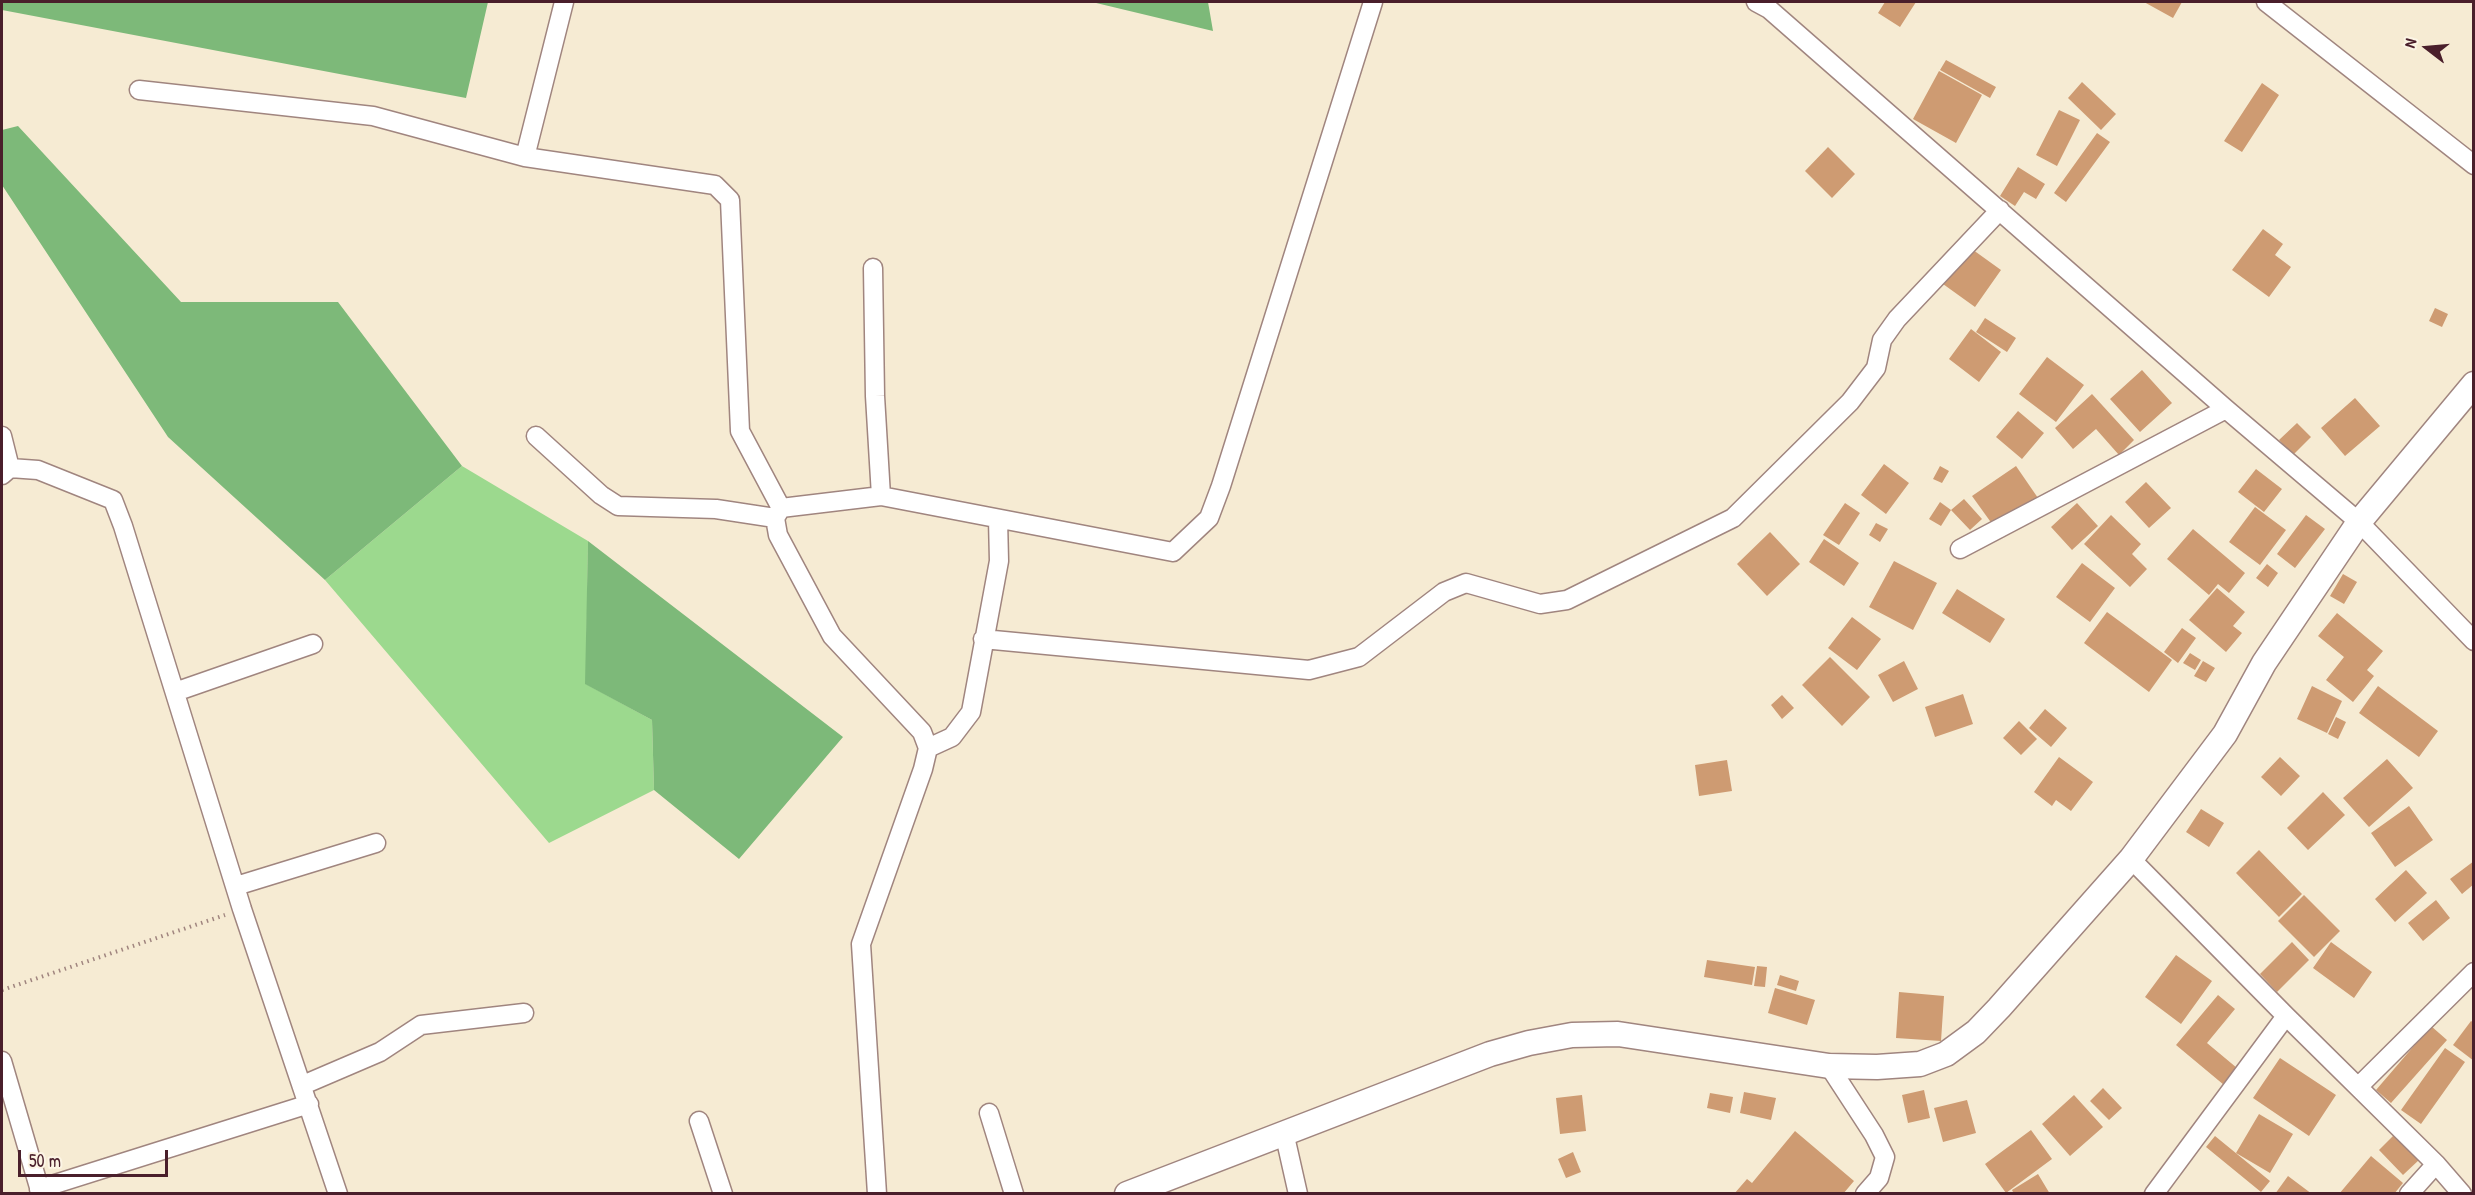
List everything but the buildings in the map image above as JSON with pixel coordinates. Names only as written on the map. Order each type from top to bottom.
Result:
[{"type":"street","points":[[525,157],[564,2]]},
{"type":"street","points":[[536,436],[601,495],[618,506],[778,513],[880,496],[1173,552],[1209,518],[1230,461],[1373,2]]},
{"type":"street","points":[[1756,2],[1769,9],[2226,409],[2359,522],[2474,641]]},
{"type":"street","points":[[2266,2],[2474,165]]},
{"type":"street","points":[[139,90],[373,117],[525,157],[715,185],[730,200],[740,430],[778,513],[778,535],[832,636],[922,732],[928,748],[919,780],[861,944],[877,1194]]},
{"type":"street","points":[[983,639],[1310,670],[1359,657],[1444,592],[1466,583],[1540,604],[1567,600],[1733,518],[1850,402],[1876,368],[1882,340],[1897,319],[2000,210]]},
{"type":"street","points":[[873,268],[875,396],[880,496]]},
{"type":"street","points":[[1127,1194],[1490,1054],[1529,1043],[1572,1035],[1618,1034],[1829,1066],[1877,1067],[1920,1064],[1946,1053],[1976,1032],[1999,1008],[2131,859],[2225,734],[2264,663],[2359,522],[2472,389]]},
{"type":"street","points":[[1960,549],[2226,409]]},
{"type":"street","points":[[2,436],[6,472],[38,470],[113,500],[243,909],[338,1194]]},
{"type":"street","points":[[928,748],[952,737],[971,712],[999,561],[998,519]]},
{"type":"street","points":[[175,692],[313,644]]},
{"type":"street","points":[[236,886],[376,843]]},
{"type":"street","points":[[2131,859],[2436,1164],[2462,1194]]},
{"type":"street","points":[[2358,1087],[2474,972]]},
{"type":"street","points":[[303,1085],[380,1052],[421,1025],[524,1013]]},
{"type":"street","points":[[2154,1194],[2286,1016]]},
{"type":"street","points":[[2,1061],[40,1191],[309,1104]]},
{"type":"street","points":[[1829,1066],[1874,1135],[1885,1157],[1879,1178],[1865,1194]]},
{"type":"street","points":[[989,1113],[1014,1194]]},
{"type":"street","points":[[699,1120],[723,1194]]},
{"type":"street","points":[[1284,1132],[1298,1194]]},
{"type":"street","points":[[2409,1194],[2436,1164]]},
{"type":"path","points":[[2,990],[243,909]]},
{"type":"green space","points":[[2,2],[488,2],[466,98],[2,10]]},
{"type":"green space","points":[[1092,2],[1208,2],[1213,31]]},
{"type":"green space","points":[[18,126],[181,302],[338,302],[462,466],[325,580],[168,437],[2,185],[2,130]]},
{"type":"green space","points":[[462,466],[588,541],[586,684],[652,720],[654,790],[549,843],[325,580]]},
{"type":"green space","points":[[588,541],[843,737],[739,859],[654,790],[652,720],[585,684]]}]
